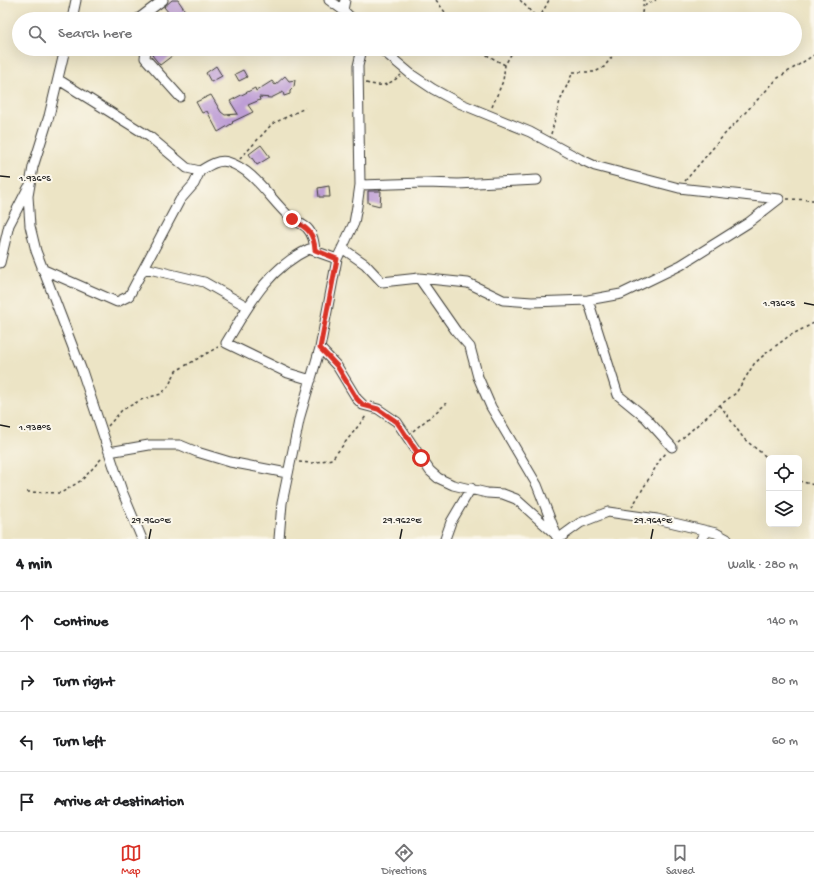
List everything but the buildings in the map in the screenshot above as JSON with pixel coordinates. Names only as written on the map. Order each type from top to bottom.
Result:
[{"type":"street","points":[[73,12],[76,0]]},
{"type":"street","points":[[148,12],[164,0]]},
{"type":"street","points":[[329,0],[344,10],[345,0]]},
{"type":"street","points":[[64,56],[59,80],[33,167],[28,211],[30,226],[42,269],[82,371],[122,491],[142,539]]},
{"type":"street","points":[[145,56],[145,58],[180,97]]},
{"type":"street","points":[[279,539],[282,503],[288,470],[300,416],[320,348],[337,259],[354,223],[360,185],[358,66],[360,56]]},
{"type":"street","points":[[389,56],[407,71],[433,89],[459,103],[530,132],[595,166],[679,188],[779,199]]},
{"type":"street","points":[[59,80],[150,137],[187,168],[200,171]]},
{"type":"street","points":[[42,269],[117,302],[129,296],[180,200],[194,184],[200,171],[213,163],[226,161],[236,165],[254,179],[292,219],[307,228],[314,239],[315,250]]},
{"type":"street","points":[[360,185],[425,183],[458,184],[537,180]]},
{"type":"street","points":[[0,263],[4,223],[30,184]]},
{"type":"street","points":[[342,248],[365,264],[382,282],[419,278],[468,283],[503,300],[532,302],[588,300],[621,294],[681,265],[748,223],[779,199]]},
{"type":"street","points":[[311,380],[288,373],[226,343],[255,294],[276,270],[294,256],[309,249],[337,259]]},
{"type":"street","points":[[145,268],[204,282],[248,306]]},
{"type":"street","points":[[419,278],[456,331],[470,347],[478,377],[491,407],[537,485],[558,539]]},
{"type":"street","points":[[588,300],[618,395],[646,418],[672,447]]},
{"type":"street","points":[[320,348],[337,366],[357,399],[363,405],[389,415],[397,422],[430,471],[438,478],[453,484],[487,493],[503,494],[516,499],[555,534],[558,539]]},
{"type":"street","points":[[109,452],[149,445],[180,445],[230,462],[288,470]]},
{"type":"street","points":[[445,539],[451,522],[471,488]]},
{"type":"street","points":[[558,539],[580,523],[608,512],[658,519],[708,531],[727,539]]},
{"type":"street","points":[[701,539],[708,531]]},
{"type":"path","points":[[436,0],[445,12]]},
{"type":"path","points":[[520,0],[532,12]]},
{"type":"path","points":[[543,12],[549,0]]},
{"type":"path","points":[[642,12],[644,0]]},
{"type":"path","points":[[643,7],[656,0]]},
{"type":"path","points":[[679,188],[724,135],[778,78],[795,65],[814,55]]},
{"type":"path","points":[[489,56],[505,65]]},
{"type":"path","points":[[489,114],[498,95],[505,65],[510,56]]},
{"type":"path","points":[[549,142],[560,101],[573,72],[595,72],[604,67],[613,56]]},
{"type":"path","points":[[359,81],[380,86],[391,83],[407,71]]},
{"type":"path","points":[[236,165],[247,150],[272,124],[304,108]]},
{"type":"path","points":[[779,199],[814,200]]},
{"type":"path","points":[[627,515],[660,460],[672,447],[736,393],[754,364],[765,354],[789,336],[814,323]]},
{"type":"path","points":[[103,432],[122,410],[143,399],[161,394],[168,387],[176,371],[226,343]]},
{"type":"path","points":[[407,436],[447,403]]},
{"type":"path","points":[[720,405],[744,439],[766,457]]},
{"type":"path","points":[[288,470],[299,462],[312,463],[332,459],[373,408]]},
{"type":"path","points":[[27,492],[61,493],[82,480],[109,452]]},
{"type":"path","points":[[802,482],[814,485]]},
{"type":"route","points":[[292,219],[307,228],[314,239],[315,250],[337,259],[320,348],[346,378],[357,399],[363,405],[378,409],[389,415],[397,422],[421,458]]}]
